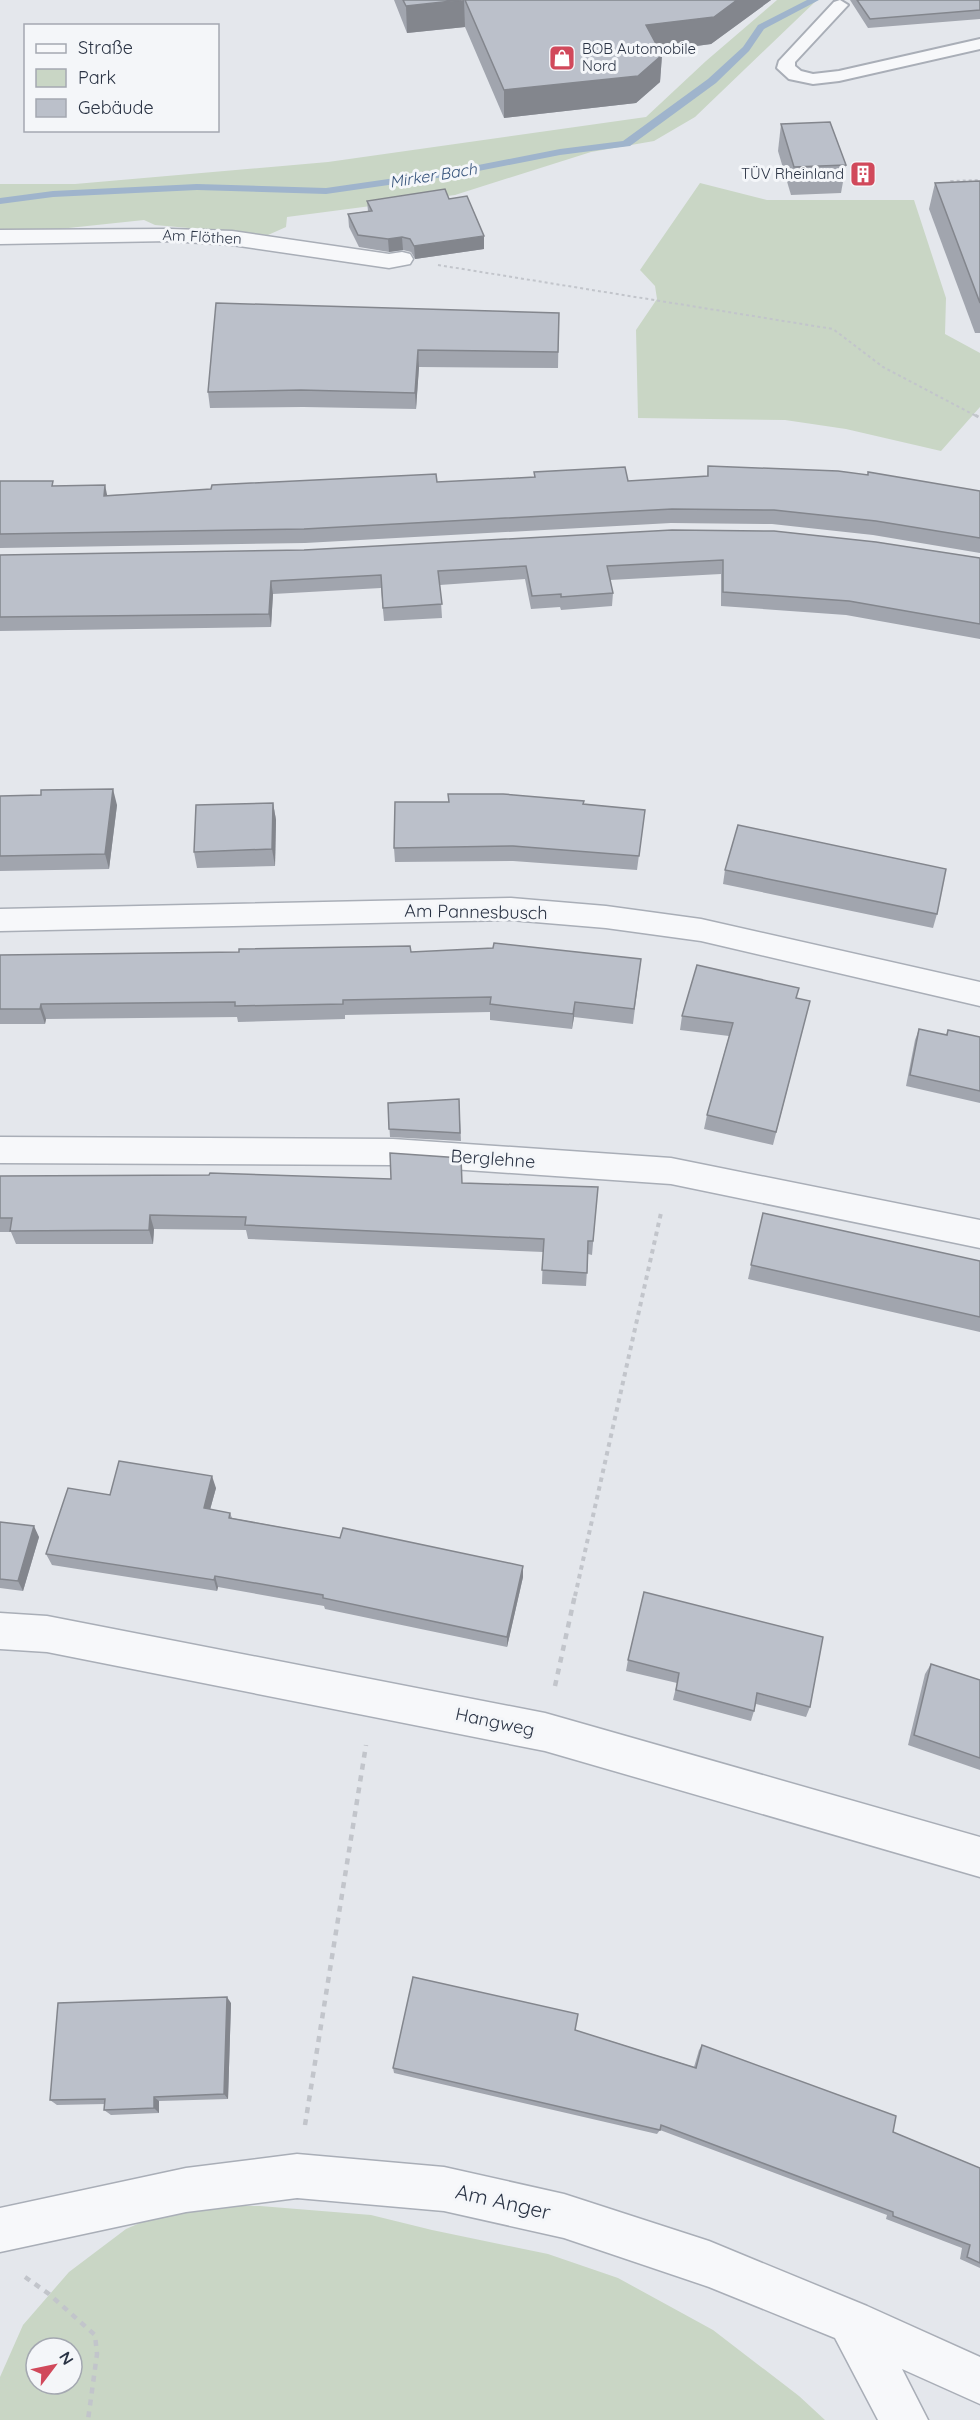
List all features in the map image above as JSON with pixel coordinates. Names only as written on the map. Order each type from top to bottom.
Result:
[{"type":"street","name":"Am Flöthen","points":[[0,237],[170,235],[232,238],[389,261],[402,260]]},
{"type":"street","name":"Am Pannesbusch","points":[[0,920],[511,909],[606,917],[701,930],[980,994]]},
{"type":"street","name":"Berglehne","points":[[0,1150],[393,1152],[671,1171],[980,1234]]},
{"type":"street","name":"Hangweg","points":[[0,1631],[47,1634],[545,1732],[980,1857]]},
{"type":"street","name":"Am Anger","points":[[0,2230],[186,2190],[297,2176],[444,2189],[564,2216],[709,2264],[851,2322],[980,2381]]},
{"type":"street","points":[[851,2322],[904,2420]]},
{"type":"lane","points":[[840,5],[787,61],[786,69],[795,75],[813,79],[839,76],[980,44]]},
{"type":"path","points":[[954,190],[951,181],[980,180]]},
{"type":"path","points":[[402,260],[833,328],[883,367],[980,418]]},
{"type":"path","points":[[545,1732],[671,1171]]},
{"type":"path","points":[[297,2176],[374,1697]]},
{"type":"path","points":[[49,2294],[95,2335],[97,2354],[88,2420]]},
{"type":"green space","points":[[777,0],[817,0],[695,117],[654,141],[591,152],[455,195],[287,217],[286,227],[268,235],[155,225],[144,220],[59,229],[0,232],[0,184],[75,184],[328,162],[646,117]]},
{"type":"green space","points":[[700,183],[767,200],[914,200],[946,298],[945,334],[980,353],[980,407],[941,451],[846,429],[785,420],[638,418],[636,330],[657,299],[655,286],[640,270]]},
{"type":"green space","points":[[179,2206],[260,2206],[371,2215],[548,2254],[618,2278],[713,2330],[799,2396],[825,2420],[0,2420],[0,2377],[23,2325],[69,2272],[126,2229]]},
{"type":"building","points":[[403,0],[461,0],[406,6]]},
{"type":"building","name":"BOB Automobile Nord","points":[[465,0],[737,0],[714,17],[646,25],[662,55],[638,76],[504,90]]},
{"type":"building","points":[[857,0],[980,0],[980,10],[870,19]]},
{"type":"building","points":[[830,122],[846,165],[794,167],[781,124]]},
{"type":"building","points":[[980,181],[980,303],[935,183]]},
{"type":"building","points":[[445,189],[449,199],[467,196],[484,236],[414,246],[410,239],[402,237],[388,239],[358,235],[348,214],[372,211],[367,201]]},
{"type":"building","points":[[216,303],[559,313],[558,352],[418,350],[415,393],[301,390],[208,392]]},
{"type":"building","points":[[708,466],[838,471],[868,475],[868,472],[980,491],[980,538],[876,521],[774,510],[672,509],[304,529],[0,534],[0,481],[53,481],[52,486],[105,485],[104,496],[211,489],[212,485],[436,474],[437,482],[535,477],[534,472],[625,467],[628,481],[708,476]]},
{"type":"building","points":[[672,530],[774,531],[876,542],[980,558],[980,624],[849,601],[723,592],[723,560],[607,566],[613,593],[561,597],[561,594],[532,596],[526,566],[438,571],[442,604],[383,608],[381,575],[271,581],[269,614],[0,617],[0,555],[304,550]]},
{"type":"building","points":[[113,789],[105,854],[0,856],[0,796],[41,795],[41,790]]},
{"type":"building","points":[[448,794],[503,794],[584,801],[583,804],[645,810],[639,856],[513,846],[394,848],[395,802],[449,802]]},
{"type":"building","points":[[273,803],[272,849],[194,852],[196,805]]},
{"type":"building","points":[[738,825],[946,869],[937,914],[725,870]]},
{"type":"building","points":[[494,943],[641,959],[634,1009],[575,1002],[573,1014],[490,1004],[491,997],[343,1000],[343,1004],[235,1006],[235,1002],[41,1004],[40,1009],[0,1009],[0,955],[239,952],[239,949],[410,946],[411,952],[493,948]]},
{"type":"building","points":[[697,965],[799,988],[796,998],[810,1001],[776,1132],[707,1115],[733,1023],[682,1016]]},
{"type":"building","points":[[919,1029],[947,1035],[948,1030],[980,1037],[980,1091],[910,1075]]},
{"type":"building","points":[[459,1099],[460,1133],[389,1129],[388,1103]]},
{"type":"building","points":[[390,1153],[461,1158],[462,1183],[598,1187],[593,1241],[588,1241],[587,1273],[542,1270],[544,1239],[245,1225],[246,1217],[150,1215],[149,1230],[10,1231],[12,1218],[0,1218],[0,1176],[209,1175],[210,1173],[391,1179]]},
{"type":"building","points":[[763,1213],[980,1261],[980,1317],[751,1265]]},
{"type":"building","points":[[119,1461],[212,1476],[204,1508],[230,1513],[229,1518],[340,1538],[343,1528],[523,1566],[507,1637],[323,1598],[323,1595],[215,1576],[214,1580],[46,1554],[68,1488],[110,1495]]},
{"type":"building","points":[[0,1522],[34,1526],[18,1581],[0,1579]]},
{"type":"building","points":[[644,1592],[823,1637],[810,1707],[757,1693],[754,1711],[676,1690],[679,1673],[628,1660]]},
{"type":"building","points":[[931,1664],[980,1680],[980,1758],[914,1735]]},
{"type":"building","points":[[413,1977],[578,2014],[575,2030],[696,2068],[702,2045],[896,2116],[893,2132],[980,2168],[980,2263],[967,2257],[970,2245],[893,2216],[893,2212],[661,2125],[660,2130],[393,2068]]},
{"type":"building","points":[[227,1997],[224,2094],[154,2097],[154,2108],[104,2110],[105,2099],[50,2100],[58,2003]]},
{"type":"waterway","name":"Mirker Bach","points":[[0,201],[53,194],[197,187],[326,191],[458,172],[560,152],[626,144],[712,81],[746,49],[761,27],[814,0]]},
{"type":"place","name":"BOB Automobile Nord","points":[[562,58]]},
{"type":"place","name":"TÜV Rheinland","points":[[863,174]]}]
